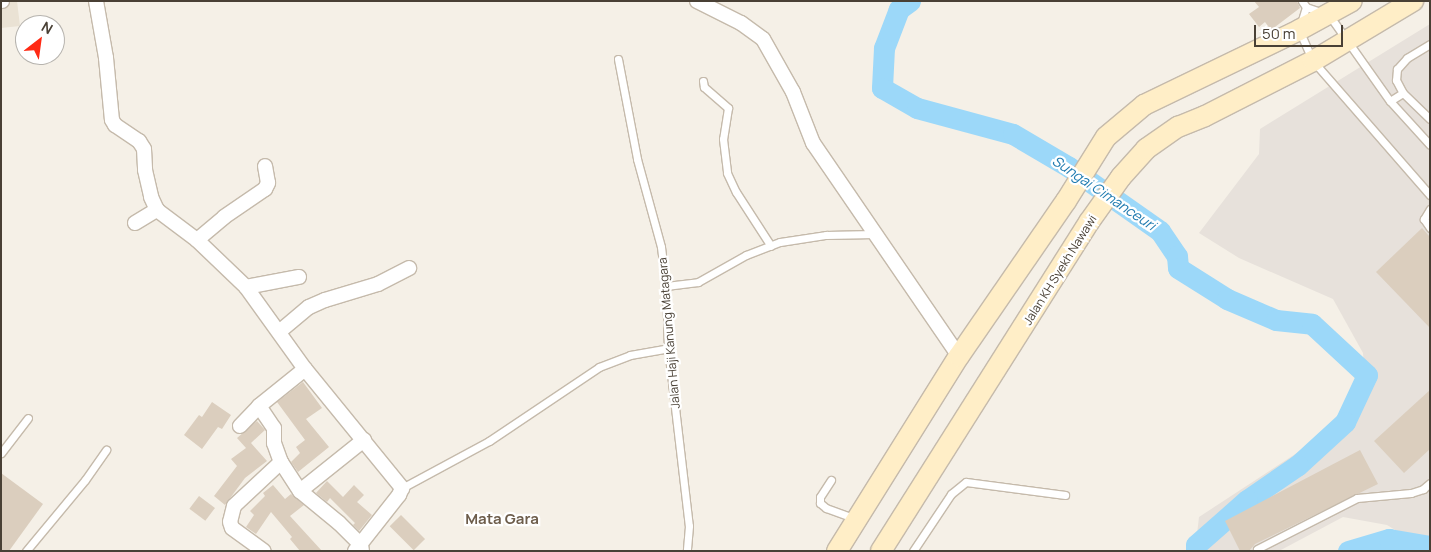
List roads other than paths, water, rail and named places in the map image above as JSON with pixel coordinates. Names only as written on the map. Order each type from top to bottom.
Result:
[{"type":"main road","points":[[837,551],[959,356],[1066,201],[1106,137],[1144,105],[1299,30],[1352,1]]},
{"type":"main road","name":"Jalan KH Syekh Nawawi","points":[[881,551],[1090,222],[1122,177],[1146,150],[1178,127],[1205,116],[1313,62],[1346,40],[1413,1]]},
{"type":"street","points":[[96,1],[106,58],[112,120],[115,125],[138,141],[144,149],[145,170],[151,198],[157,210],[197,240],[246,287],[305,369],[402,488],[399,495],[359,549],[339,523],[300,491],[280,462],[274,443],[274,428],[259,406]]},
{"type":"street","points":[[697,1],[741,23],[763,38],[793,92],[813,143],[959,356]]},
{"type":"street","points":[[197,240],[224,216],[265,189],[268,183],[268,173],[265,166]]},
{"type":"street","points":[[135,223],[157,210]]},
{"type":"street","points":[[279,332],[309,307],[325,300],[378,284],[409,268]]},
{"type":"street","points":[[246,287],[298,277]]},
{"type":"street","points":[[240,426],[259,406],[305,369]]},
{"type":"street","points":[[300,491],[364,440]]},
{"type":"street","points":[[264,551],[232,528],[230,515],[234,506],[280,462]]},
{"type":"lane","points":[[1430,145],[1390,102],[1328,15],[1304,4],[1299,30],[1313,62],[1430,195]]},
{"type":"lane","points":[[1430,44],[1407,58],[1397,69],[1396,80],[1403,93],[1430,118]]},
{"type":"lane","name":"Jalan Haji Kanung Matagara","points":[[618,59],[637,159],[661,248],[666,286],[668,348],[689,526],[687,551]]},
{"type":"lane","points":[[703,81],[704,87],[728,108],[723,139],[727,173],[736,192],[772,246]]},
{"type":"lane","points":[[1390,102],[1403,93]]},
{"type":"lane","points":[[1430,209],[1424,219],[1430,228]]},
{"type":"lane","points":[[666,286],[698,282],[746,255],[780,242],[826,236],[874,234]]},
{"type":"lane","points":[[402,488],[489,441],[598,367],[630,355],[668,348]]},
{"type":"lane","points":[[1,453],[28,418]]},
{"type":"lane","points":[[26,551],[85,480],[106,450]]},
{"type":"lane","points":[[831,480],[820,497],[820,503],[826,508],[857,519]]},
{"type":"lane","points":[[913,551],[950,494],[966,482],[1065,495]]},
{"type":"lane","points":[[1257,549],[1357,498],[1411,493],[1423,489],[1430,483]]},
{"type":"waterway","name":"Sungai Cimanceuri","points":[[910,1],[899,9],[884,48],[882,88],[917,108],[1013,134],[1069,167],[1160,231],[1177,256],[1178,268],[1227,299],[1276,320],[1312,324],[1367,375],[1345,422],[1298,465],[1247,500],[1196,545],[1196,551]]},
{"type":"waterway","name":"Sungai Cimanceuri","points":[[1348,551],[1389,539],[1430,546]]},
{"type":"district","name":"Mata Gara","points":[[502,519]]}]
